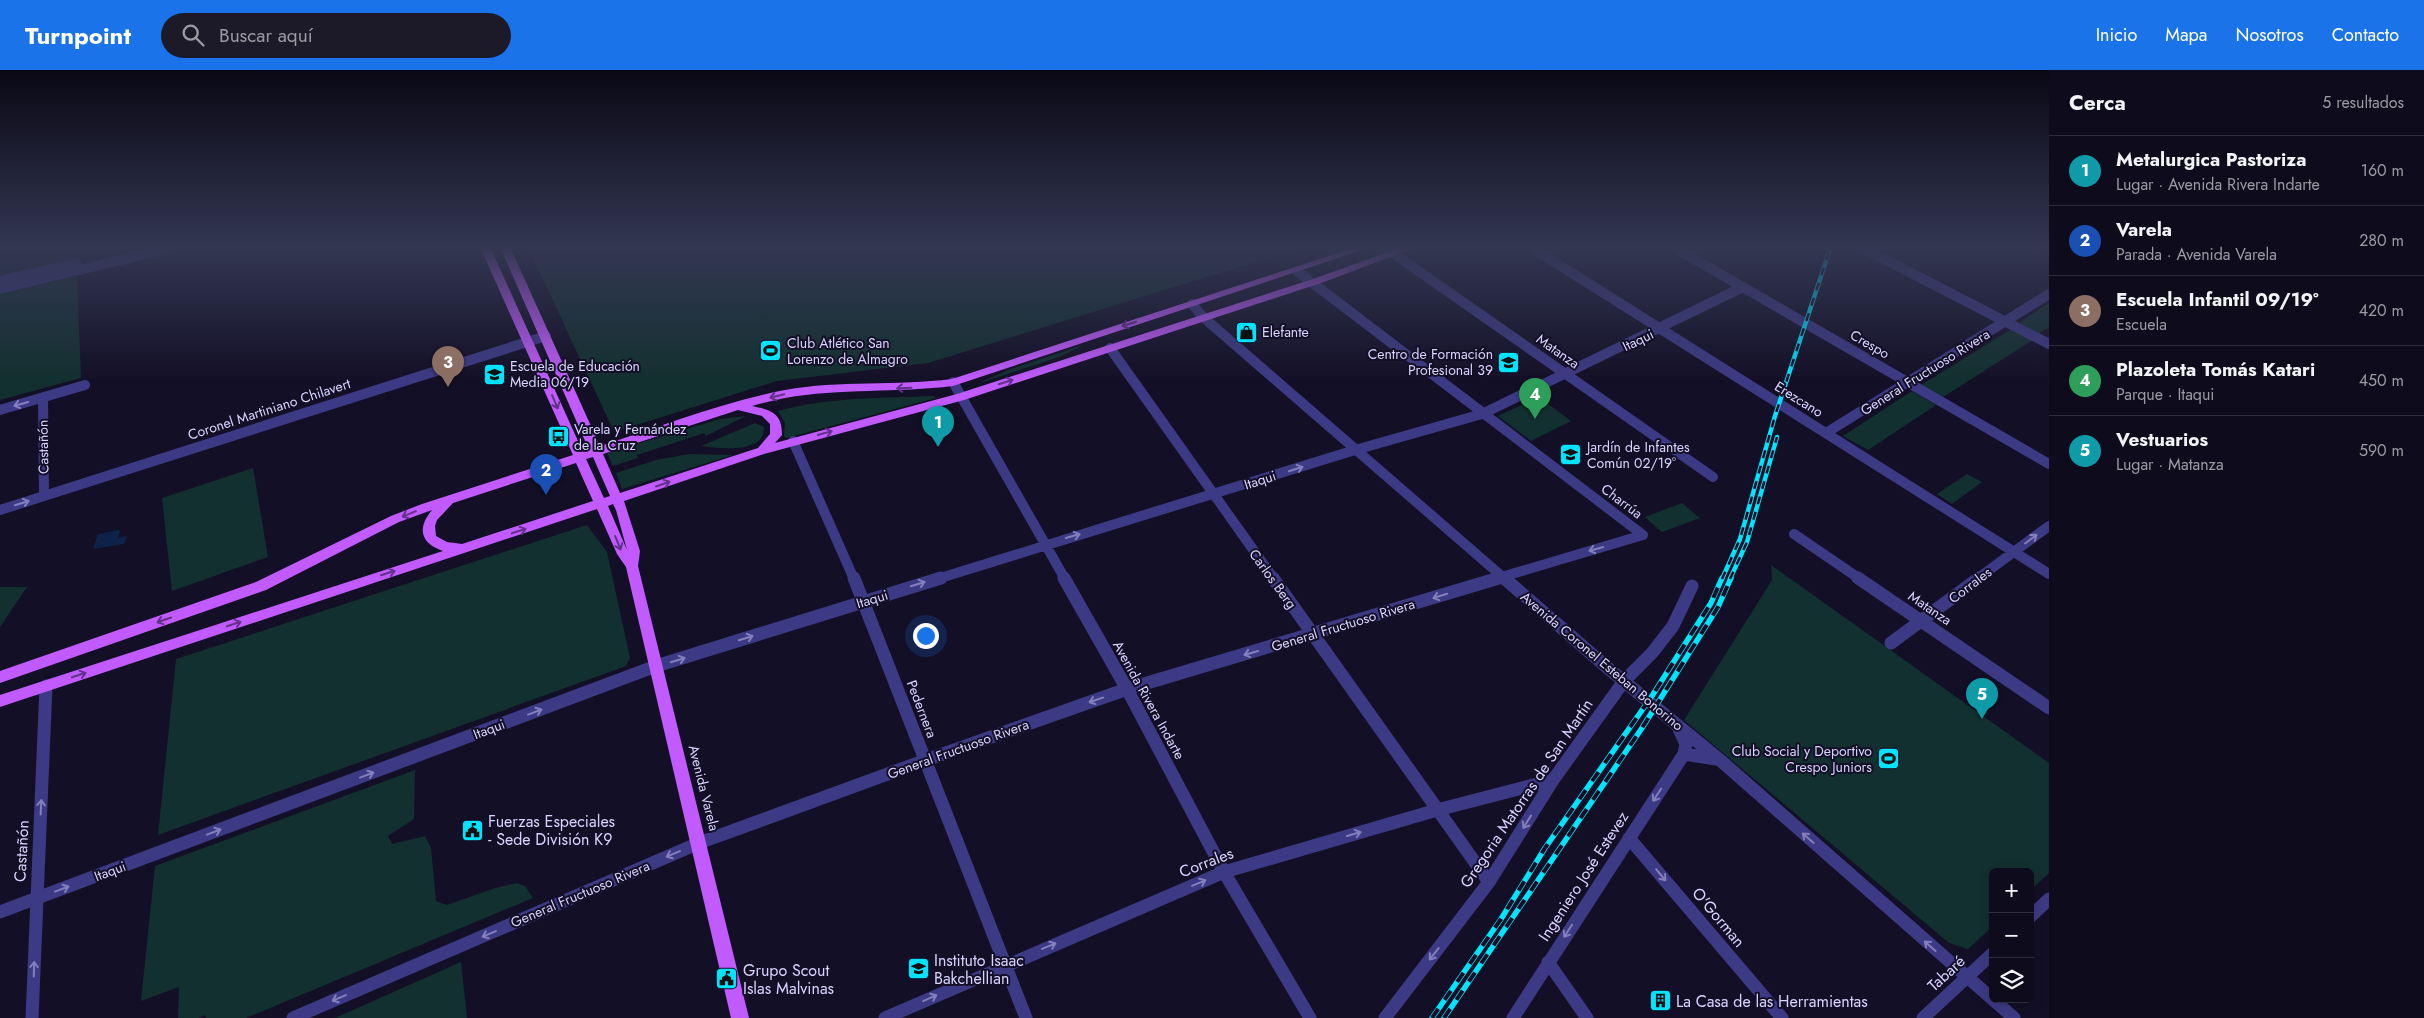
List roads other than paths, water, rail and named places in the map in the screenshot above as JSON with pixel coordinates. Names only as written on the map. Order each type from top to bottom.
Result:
[{"type":"main road","name":"Avenida Varela","points":[[506,293],[623,554],[632,566]]},
{"type":"main road","name":"Avenida Varela","points":[[526,293],[617,499],[634,551],[632,566],[740,1018]]},
{"type":"main road","points":[[0,677],[261,586],[395,520],[455,497],[734,408],[802,392],[917,387],[953,382],[1226,293]]},
{"type":"main road","points":[[0,702],[761,451],[960,397],[1278,293]]},
{"type":"main road","points":[[734,408],[766,413],[776,424],[774,438],[761,451]]},
{"type":"main road","points":[[455,497],[437,510],[431,517],[427,532],[430,539],[437,545],[447,548],[473,546]]},
{"type":"street","name":"Charrúa","points":[[1323,293],[1643,536]]},
{"type":"street","name":"Matanza","points":[[1449,293],[1713,477]]},
{"type":"street","name":"Erezcano","points":[[1606,293],[2049,574]]},
{"type":"street","name":"Itaqui","points":[[0,912],[656,666],[1045,544],[1212,496],[1355,450],[1482,414],[1566,375],[1731,293]]},
{"type":"street","name":"Crespo","points":[[1754,293],[2049,464]]},
{"type":"street","points":[[1950,293],[2049,344]]},
{"type":"street","name":"General Fructuoso Rivera","points":[[1826,433],[2049,294]]},
{"type":"street","name":"Avenida Coronel Esteban Bonorino","points":[[1192,304],[1203,317],[1355,450],[1624,681],[1720,760],[2014,1018]]},
{"type":"street","name":"Coronel Martiniano Chilavert","points":[[0,510],[546,336]]},
{"type":"street","name":"Carlos Berg","points":[[1110,348],[1212,496],[1313,634],[1489,882]]},
{"type":"street","name":"Avenida Rivera Indarte","points":[[953,382],[1127,689],[1224,872],[1310,1018]]},
{"type":"street","points":[[0,410],[85,385]]},
{"type":"street","name":"Castañón","points":[[42,398],[44,496]]},
{"type":"street","name":"Pedernera","points":[[793,441],[864,601],[1026,1018]]},
{"type":"street","name":"Corrales","points":[[1891,643],[2049,526]]},
{"type":"street","name":"Matanza","points":[[1794,534],[2049,708]]},
{"type":"street","name":"General Fructuoso Rivera","points":[[293,1018],[699,843],[926,760],[1127,689],[1643,536]]},
{"type":"street","name":"Gregoria Matorras de San Martín","points":[[1385,1018],[1489,882],[1553,780],[1624,681],[1652,653],[1673,626],[1692,586]]},
{"type":"street","name":"Castañón","points":[[32,1018],[46,686]]},
{"type":"street","points":[[1677,725],[1686,744],[1684,754],[1694,754],[1720,760]]},
{"type":"street","name":"Ingeniero José Estevez","points":[[1513,1018],[1684,754]]},
{"type":"street","name":"Corrales","points":[[885,1018],[1004,965],[1224,872],[1437,810],[1553,780]]},
{"type":"street","name":"O'Gorman","points":[[1629,838],[1782,1018]]},
{"type":"street","points":[[2034,913],[2049,899]]},
{"type":"street","name":"Tabaré","points":[[1923,1018],[1989,957]]},
{"type":"street","points":[[1548,962],[1587,1018]]},
{"type":"water","points":[[120,530],[118,538],[127,536],[124,544],[93,549],[98,534]]},
{"type":"railway","points":[[1722,579],[1740,539],[1775,416],[1815,293]]},
{"type":"railway","points":[[1730,579],[1747,542],[1777,437]]},
{"type":"railway","points":[[1432,1018],[1501,919],[1545,848],[1652,696],[1711,603],[1722,578]]},
{"type":"railway","points":[[1444,1018],[1642,728],[1718,607],[1731,578]]},
{"type":"place","name":"Elefante","points":[[1246,332]]},
{"type":"place","name":"Club Atlético San Lorenzo de Almagro","points":[[771,351]]},
{"type":"place","name":"Centro de Formación Profesional 39","points":[[1509,362]]},
{"type":"place","name":"Escuela de Educación Media 06/19","points":[[494,374]]},
{"type":"place","name":"Escuela Infantil 09/19°","points":[[448,387]]},
{"type":"place","name":"Plazoleta Tomás Katari","points":[[1535,419]]},
{"type":"place","name":"Varela y Fernández de la Cruz","points":[[558,437]]},
{"type":"place","name":"Metalurgica Pastoriza","points":[[938,447]]},
{"type":"place","name":"Jardín de Infantes Común 02/19°","points":[[1571,455]]},
{"type":"place","name":"Varela","points":[[546,495]]},
{"type":"place","name":"Vestuarios","points":[[1982,719]]},
{"type":"place","name":"Club Social y Deportivo Crespo Juniors","points":[[1888,759]]},
{"type":"place","name":"Fuerzas Especiales - Sede División K9","points":[[472,830]]},
{"type":"place","name":"Instituto Isaac Bakchellian","points":[[918,969]]},
{"type":"place","name":"Grupo Scout Islas Malvinas","points":[[727,979]]},
{"type":"place","name":"La Casa de las Herramientas","points":[[1660,1001]]}]
